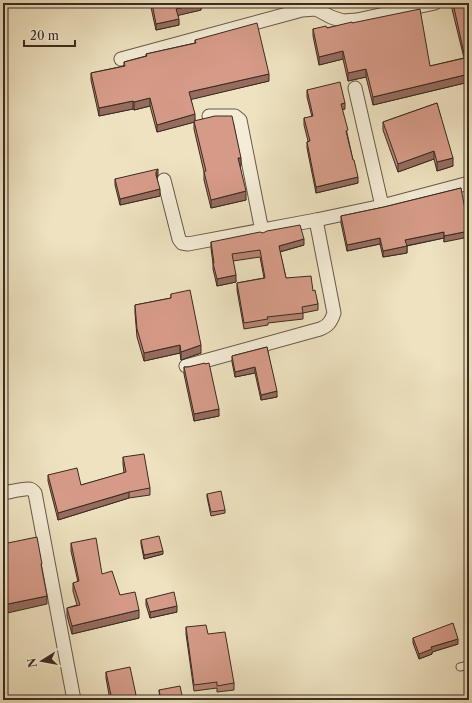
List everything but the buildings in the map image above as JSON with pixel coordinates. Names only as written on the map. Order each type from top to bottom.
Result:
[{"type":"street","points":[[121,58],[302,10],[316,9],[331,17],[343,21],[357,20],[435,3]]},
{"type":"street","points":[[355,88],[382,206]]},
{"type":"street","points":[[209,116],[235,116],[240,120],[262,231]]},
{"type":"street","points":[[164,180],[179,239],[182,243],[188,244],[262,231],[382,206],[469,182]]},
{"type":"street","points":[[186,366],[320,329],[329,324],[334,313],[316,220]]},
{"type":"street","points":[[3,493],[26,489],[30,489],[35,493],[74,700]]},
{"type":"lane","points":[[460,667],[469,665]]}]
